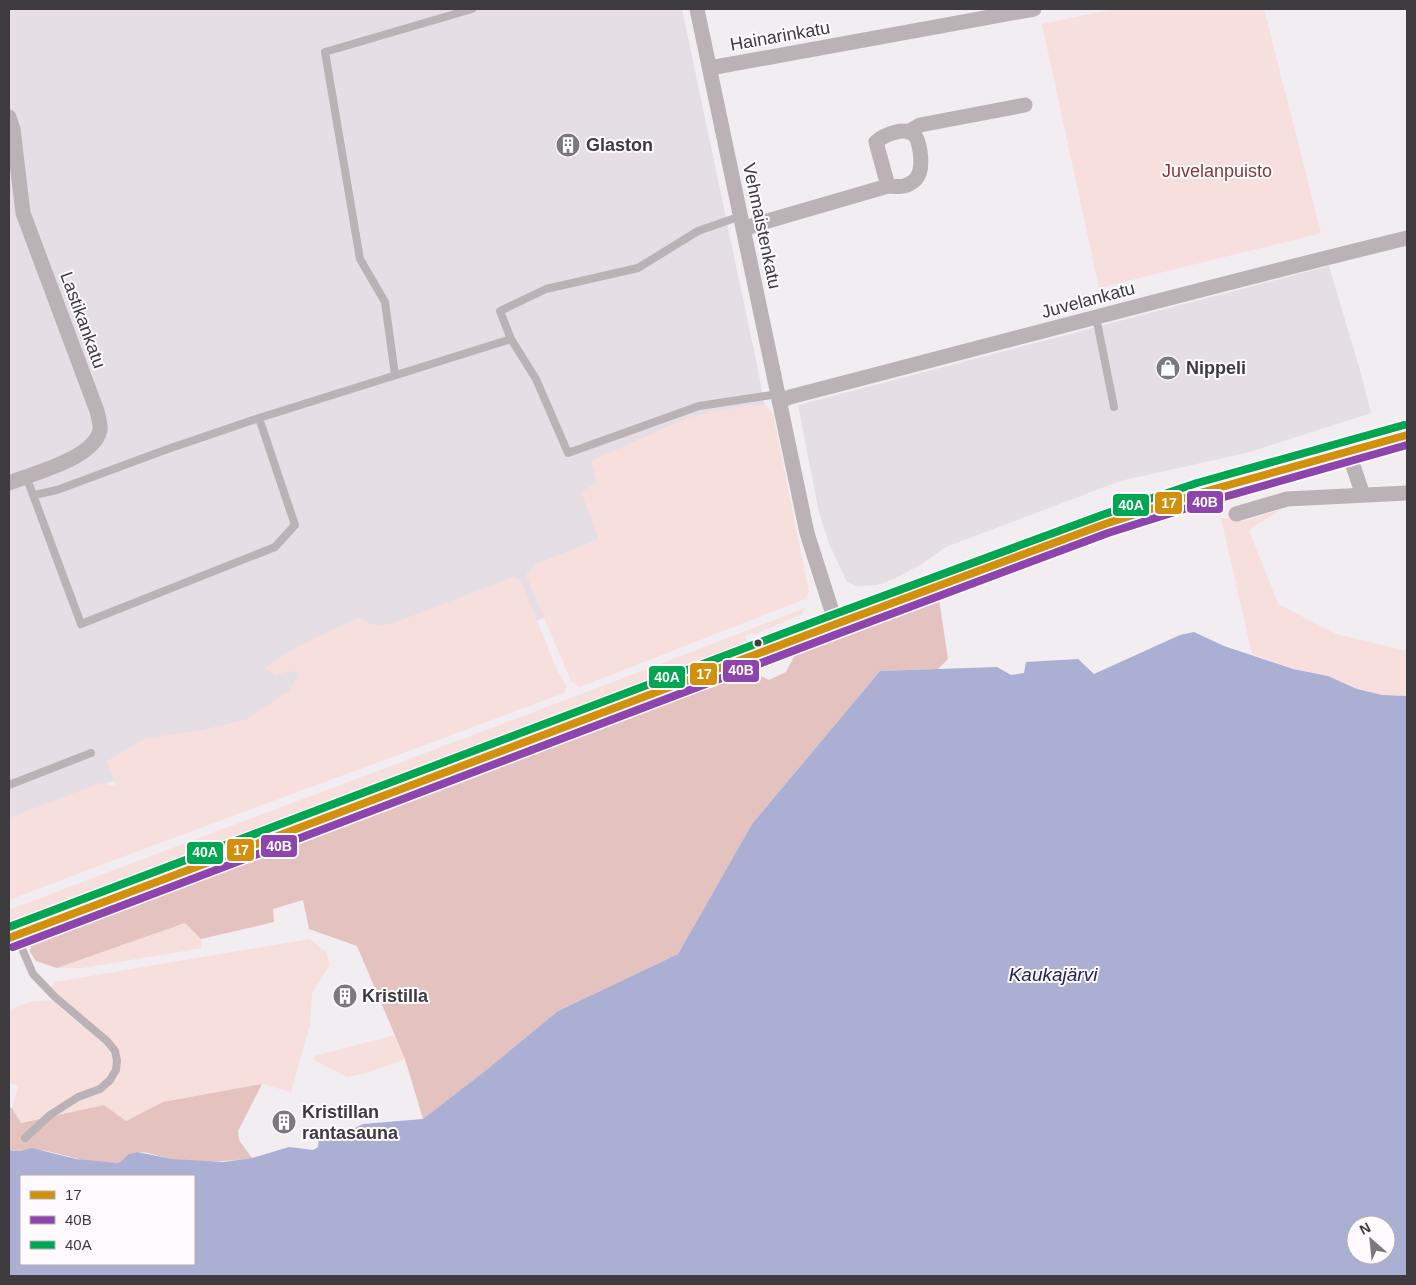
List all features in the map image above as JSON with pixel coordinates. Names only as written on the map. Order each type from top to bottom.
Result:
[{"type":"main road","points":[[12,936],[836,624],[1132,515],[1191,496],[1407,435]]},
{"type":"street","name":"Vehmaistenkatu","points":[[697,9],[807,533],[836,624]]},
{"type":"street","name":"Hainarinkatu","points":[[710,68],[960,16],[1034,9]]},
{"type":"street","points":[[908,132],[920,125],[1026,105]]},
{"type":"street","name":"Lastikankatu","points":[[9,117],[13,129],[23,213],[97,411],[100,430],[91,445],[76,458],[9,483]]},
{"type":"street","points":[[743,223],[754,226],[888,186],[904,186],[918,176],[922,168],[918,142],[915,136],[908,132],[891,132],[876,142],[888,186]]},
{"type":"street","name":"Juvelankatu","points":[[779,397],[790,397],[1192,291],[1407,238]]},
{"type":"street","points":[[1348,451],[1363,495]]},
{"type":"street","points":[[1236,514],[1287,500],[1407,493]]},
{"type":"lane","points":[[395,375],[385,302],[360,259],[324,52],[472,9]]},
{"type":"lane","points":[[743,223],[698,231],[638,268],[546,289],[500,312],[511,339],[536,379],[568,453],[699,406],[779,397]]},
{"type":"lane","points":[[1096,317],[1114,407]]},
{"type":"lane","points":[[34,495],[57,490],[259,418],[511,339]]},
{"type":"lane","points":[[26,476],[81,624],[275,546],[295,525],[259,418]]},
{"type":"lane","points":[[9,785],[91,753]]},
{"type":"lane","points":[[12,936],[33,974],[55,997],[107,1042],[115,1052],[117,1061],[116,1070],[110,1080],[100,1089],[78,1097],[50,1115],[25,1138]]},
{"type":"shaded area","points":[[9,9],[682,9],[759,375],[775,467],[725,549],[9,820]]},
{"type":"shaded area","points":[[1329,266],[1371,413],[1250,452],[1120,481],[946,547],[920,565],[894,579],[877,585],[856,586],[847,582],[828,541],[819,512],[798,405]]},
{"type":"shaded area","points":[[938,593],[948,659],[938,669],[880,671],[752,824],[678,954],[558,1011],[423,1119],[405,1059],[357,946],[309,929],[303,900],[273,909],[274,922],[201,939],[185,923],[57,968],[36,961],[30,952],[31,943],[68,926],[521,756],[752,672],[769,680],[786,672],[798,649]]},
{"type":"shaded area","points":[[262,1084],[238,1131],[239,1140],[252,1158],[192,1161],[135,1152],[117,1163],[104,1163],[35,1149],[15,1151],[9,1149],[9,1107],[12,1108],[21,1123],[104,1105],[126,1121],[163,1102]]},
{"type":"green space","name":"Juvelanpuisto","points":[[1114,9],[1264,9],[1321,233],[1099,288],[1042,24]]},
{"type":"green space","points":[[748,405],[767,406],[773,414],[809,592],[805,599],[580,687],[571,681],[526,575],[536,564],[599,539],[581,492],[597,482],[591,461],[689,417]]},
{"type":"green space","points":[[1282,509],[1249,530],[1278,604],[1336,634],[1407,651],[1407,696],[1382,695],[1357,689],[1328,676],[1293,669],[1252,654],[1221,518],[1244,521]]},
{"type":"green space","points":[[513,577],[518,578],[522,584],[558,672],[567,686],[564,693],[9,900],[9,818],[100,783],[116,786],[107,761],[146,738],[202,730],[247,719],[290,690],[298,674],[289,671],[276,675],[265,668],[275,660],[310,640],[358,618],[377,625],[396,622]]},
{"type":"green space","points":[[805,608],[802,614],[753,635],[752,633],[745,636],[746,640],[716,658],[9,926],[9,910]]},
{"type":"green space","points":[[185,923],[201,939],[202,948],[82,968],[57,968]]},
{"type":"green space","points":[[310,939],[326,952],[330,965],[312,993],[310,1025],[291,1092],[262,1084],[163,1102],[126,1121],[104,1105],[56,1115],[77,1101],[102,1092],[118,1077],[120,1055],[111,1041],[55,994],[52,987],[55,982]]},
{"type":"green space","points":[[51,1000],[105,1045],[114,1060],[110,1074],[96,1088],[42,1118],[21,1123],[12,1108],[18,1086],[9,1083],[9,1010],[30,1002]]},
{"type":"green space","points":[[395,1035],[405,1059],[370,1072],[347,1077],[314,1060],[314,1056]]},
{"type":"water","name":"Kaukajärvi","points":[[1194,632],[1224,646],[1293,669],[1328,676],[1357,689],[1382,695],[1407,696],[1407,1276],[9,1276],[9,1149],[20,1151],[32,1148],[76,1159],[116,1163],[129,1154],[137,1152],[172,1159],[224,1162],[252,1158],[289,1147],[313,1150],[318,1147],[319,1138],[330,1132],[347,1132],[363,1124],[423,1119],[558,1011],[678,954],[752,824],[880,671],[997,667],[1011,675],[1024,673],[1026,662],[1078,659],[1094,674],[1180,635]]},
{"type":"transit line","name":"40A","points":[[9,927],[832,615],[1102,515],[1197,483],[1404,425]]},
{"type":"transit line","name":"17","points":[[9,938],[836,624],[1105,524],[1200,493],[1407,435]]},
{"type":"transit line","name":"40B","points":[[13,947],[1108,533],[1203,503],[1407,445]]},
{"type":"place","name":"Glaston","points":[[568,145]]},
{"type":"place","name":"Nippeli","points":[[1168,368]]},
{"type":"place","name":"Kristilla","points":[[345,996]]},
{"type":"place","name":"Kristillan rantasauna","points":[[284,1122]]}]
